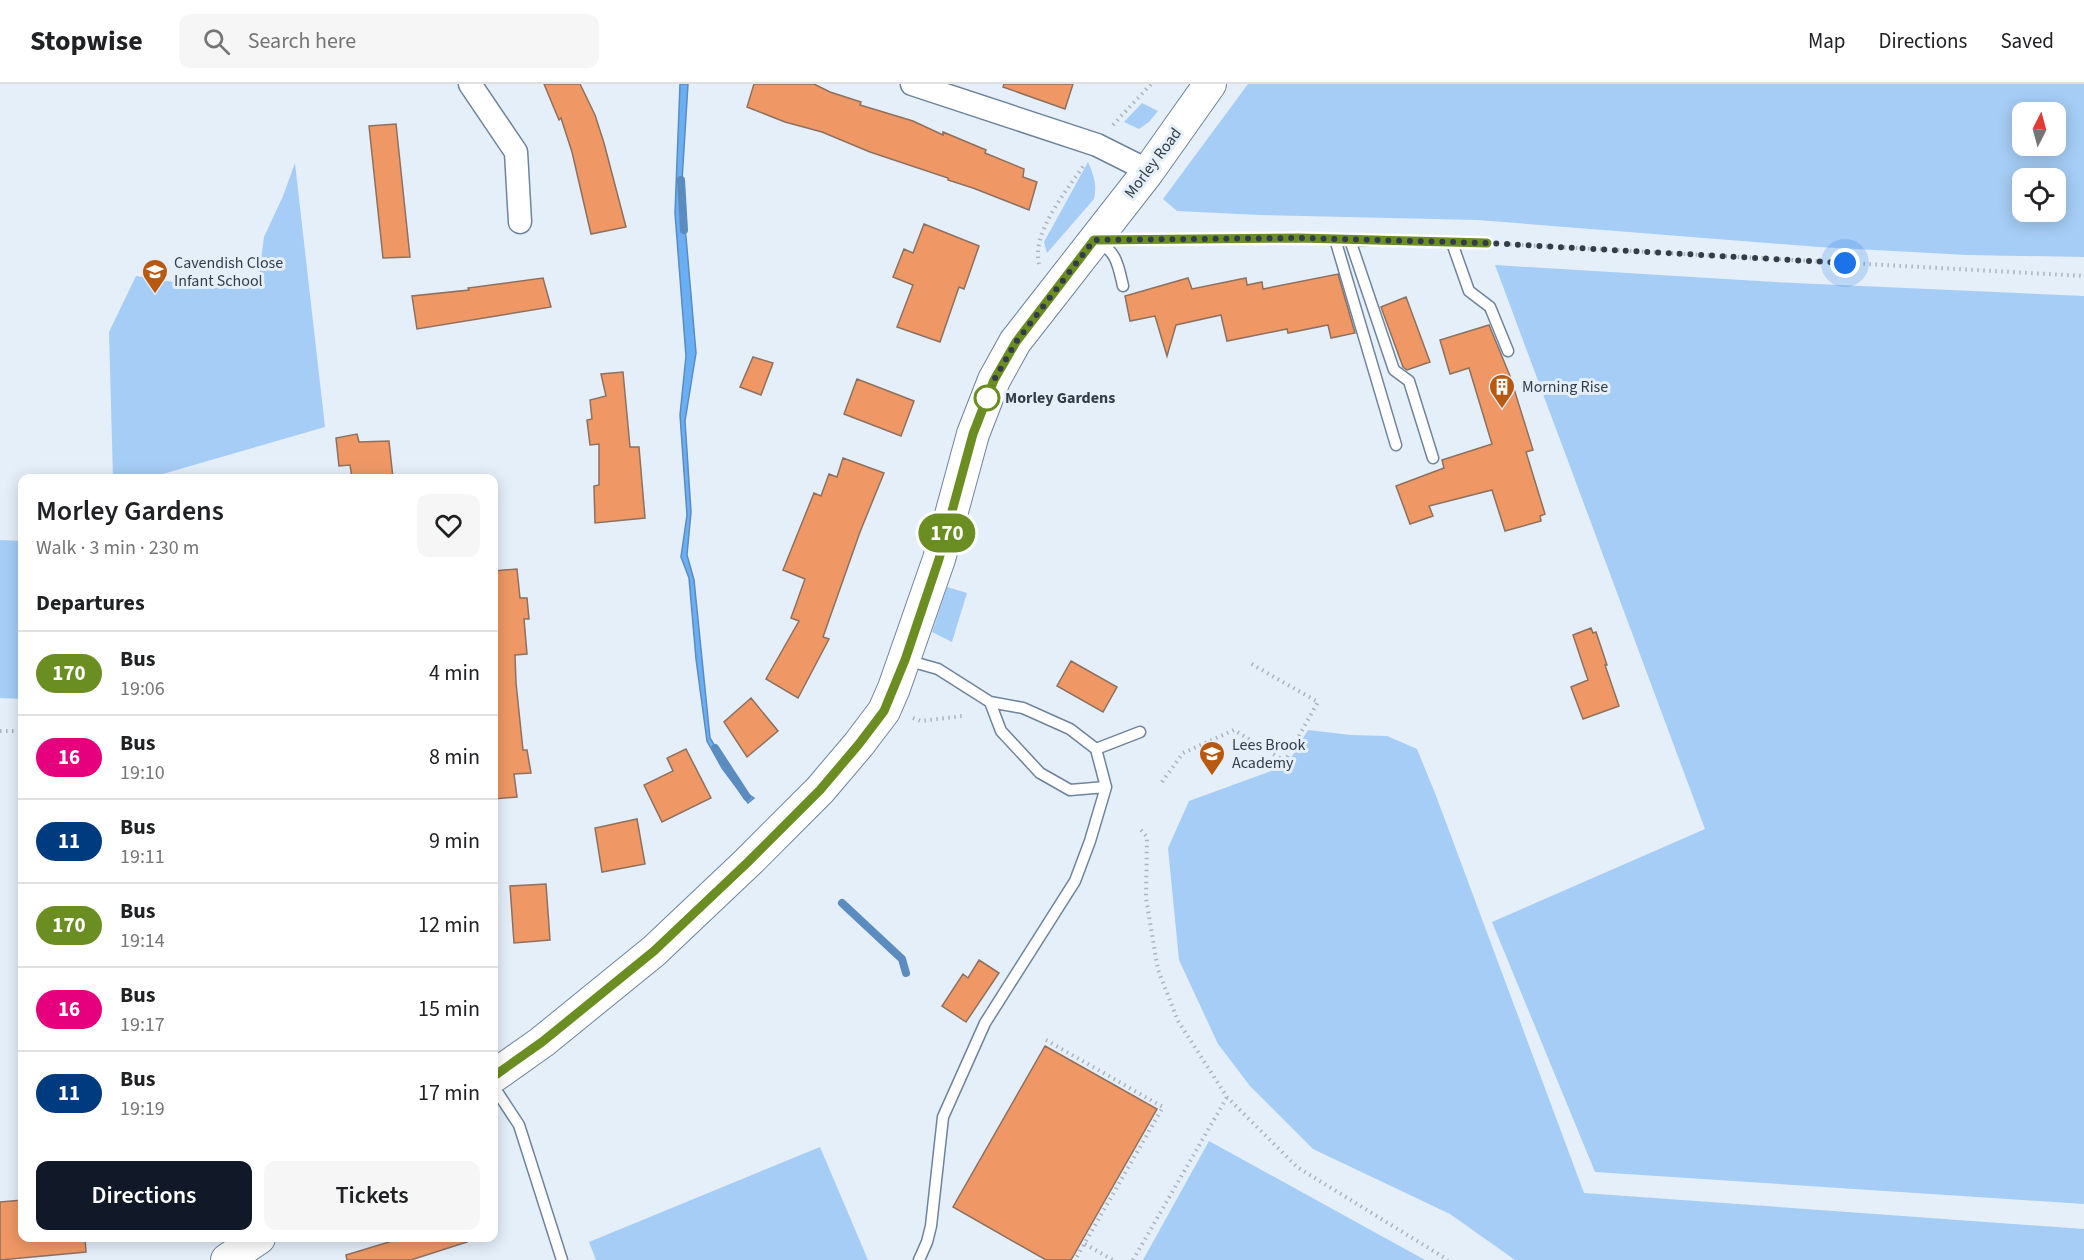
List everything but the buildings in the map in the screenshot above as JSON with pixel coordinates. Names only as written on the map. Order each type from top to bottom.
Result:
[{"type":"street","points":[[470,84],[516,152],[520,222]]},
{"type":"street","points":[[912,84],[1097,145],[1135,164],[1147,173]]},
{"type":"street","name":"Morley Road","points":[[498,1073],[542,1042],[654,951],[820,790],[884,711],[905,660],[939,559],[973,434],[994,380],[1016,342],[1147,173],[1210,84]]},
{"type":"street","points":[[227,1260],[253,1242]]},
{"type":"lane","points":[[1335,239],[1396,445]]},
{"type":"lane","points":[[1094,240],[1335,239],[1487,243]]},
{"type":"lane","points":[[1094,240],[1108,247],[1116,259],[1123,286]]},
{"type":"lane","points":[[1350,240],[1394,370],[1409,381],[1433,458]]},
{"type":"lane","points":[[1452,243],[1469,291],[1490,307],[1508,351]]},
{"type":"lane","points":[[905,660],[939,669],[990,702],[1023,708],[1070,729],[1096,749],[1106,787],[1075,881],[986,1023],[943,1117],[931,1226],[919,1260]]},
{"type":"lane","points":[[990,702],[1001,731],[1040,772],[1070,790],[1106,787]]},
{"type":"lane","points":[[1096,749],[1140,732]]},
{"type":"lane","points":[[498,1093],[519,1125],[562,1260]]},
{"type":"path","points":[[1052,296],[1038,261],[1038,243],[1052,213],[1097,145],[1151,84]]},
{"type":"path","points":[[1487,243],[2084,276]]},
{"type":"path","points":[[1162,782],[1183,753],[1234,730],[1285,761],[1318,702],[1248,662]]},
{"type":"path","points":[[910,717],[921,721],[962,716]]},
{"type":"path","points":[[0,731],[18,731]]},
{"type":"path","points":[[1141,830],[1147,837],[1146,898],[1158,970],[1178,1021],[1227,1097],[1297,1167],[1448,1260]]},
{"type":"path","points":[[1046,1040],[1163,1107],[1076,1260]]},
{"type":"path","points":[[1133,1260],[1227,1097]]},
{"type":"path","points":[[1085,1244],[1113,1260]]},
{"type":"shaded area","points":[[1248,84],[2084,84],[2084,257],[1967,255],[1819,247],[1477,220],[1177,211],[1163,199]]},
{"type":"shaded area","points":[[1142,103],[1158,111],[1149,122],[1139,129],[1124,122]]},
{"type":"shaded area","points":[[1088,162],[1094,180],[1094,199],[1047,253],[1044,242]]},
{"type":"shaded area","points":[[295,163],[325,427],[163,474],[113,474],[109,332],[136,276],[185,284],[258,284],[264,237]]},
{"type":"shaded area","points":[[1495,265],[1775,282],[2084,296],[2084,1204],[1595,1172],[1492,922],[1705,829]]},
{"type":"shaded area","points":[[0,540],[18,541],[18,699],[0,698]]},
{"type":"shaded area","points":[[947,587],[967,593],[952,642],[932,632]]},
{"type":"shaded area","points":[[1308,730],[1387,736],[1417,749],[1584,1193],[2084,1229],[2084,1260],[1515,1260],[1450,1214],[1313,1149],[1250,1086],[1218,1044],[1179,960],[1168,848],[1189,801],[1282,767],[1285,768]]},
{"type":"shaded area","points":[[1209,1141],[1425,1260],[1143,1260]]},
{"type":"shaded area","points":[[820,1147],[868,1260],[596,1260],[589,1242]]},
{"type":"water","points":[[680,84],[688,84],[682,181],[683,216],[696,353],[685,421],[691,512],[687,555],[694,580],[710,738],[743,791],[754,798],[748,803],[722,768],[707,741],[696,659],[689,578],[681,557],[687,515],[680,415],[686,356],[675,213]]},
{"type":"waterway","points":[[681,180],[684,230]]},
{"type":"waterway","points":[[715,748],[747,797]]},
{"type":"waterway","points":[[842,903],[902,959],[906,973]]},
{"type":"bus line","name":"170","points":[[498,1073],[542,1042],[654,951],[820,790],[884,711],[905,660],[939,559],[973,434],[994,380],[1016,342],[1094,240],[1299,238],[1487,243]]},
{"type":"place","name":"Cavendish Close Infant School","points":[[155,295]]},
{"type":"place","name":"Morley Gardens","points":[[987,398]]},
{"type":"place","name":"Morning Rise","points":[[1502,410]]},
{"type":"place","name":"Lees Brook Academy","points":[[1212,777]]},
{"type":"route","points":[[987,398],[994,380],[1016,342],[1094,240],[1299,238],[1487,243],[1845,263]]}]
